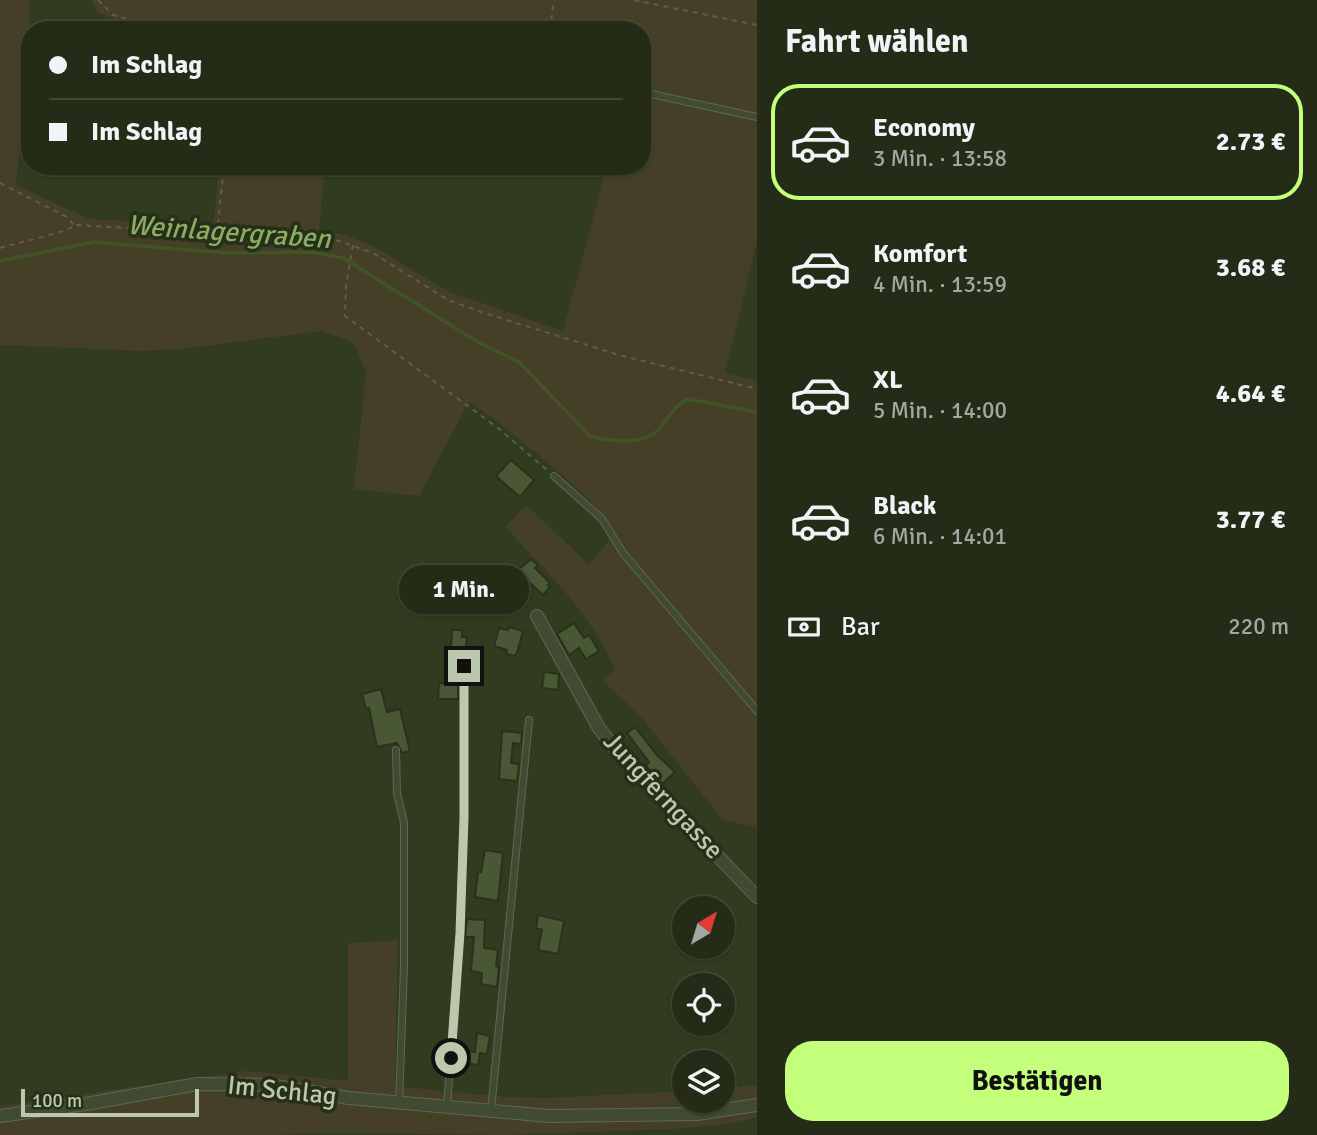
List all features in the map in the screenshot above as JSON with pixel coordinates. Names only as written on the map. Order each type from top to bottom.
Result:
[{"type":"street","name":"Jungferngasse","points":[[537,616],[599,728],[616,750],[757,897]]},
{"type":"street","name":"Im Schlag","points":[[0,1115],[86,1104],[197,1084],[269,1085],[349,1098],[549,1116],[697,1114],[757,1105]]},
{"type":"lane","points":[[651,94],[757,117]]},
{"type":"lane","points":[[554,476],[602,519],[624,553],[757,711]]},
{"type":"lane","points":[[447,1107],[460,933],[464,818],[464,666]]},
{"type":"lane","points":[[491,1112],[529,720]]},
{"type":"lane","points":[[396,750],[397,793],[404,823],[404,967],[399,1103]]},
{"type":"path","points":[[98,0],[113,15],[133,21]]},
{"type":"path","points":[[551,21],[554,0]]},
{"type":"path","points":[[634,0],[757,25]]},
{"type":"path","points":[[217,234],[223,175]]},
{"type":"path","points":[[0,183],[67,217],[75,225],[333,239],[373,253],[448,300],[478,311],[619,355],[757,388]]},
{"type":"path","points":[[0,248],[68,231],[75,225]]},
{"type":"path","points":[[353,245],[345,316],[499,428],[554,476]]},
{"type":"shaded area","points":[[0,0],[30,0],[30,21],[21,21],[21,136],[16,185],[89,219],[213,225],[219,175],[324,175],[319,231],[346,235],[375,247],[449,292],[563,331],[605,175],[651,175],[651,21],[122,21],[98,13],[91,0],[757,0],[757,241],[725,373],[757,381],[757,828],[722,819],[641,717],[602,680],[615,670],[594,630],[567,594],[505,527],[527,505],[589,565],[615,533],[593,504],[567,479],[471,402],[419,496],[354,489],[366,372],[354,343],[321,331],[183,349],[141,351],[0,345]]},
{"type":"shaded area","points":[[398,940],[395,1086],[504,1097],[547,1098],[672,1092],[672,1113],[735,1113],[735,1087],[757,1085],[757,1117],[728,1124],[672,1129],[508,1135],[0,1135],[0,1106],[245,1071],[348,1081],[348,943]]},
{"type":"building","points":[[511,460],[534,480],[520,497],[496,476]]},
{"type":"building","points":[[531,559],[538,565],[535,568],[550,583],[543,595],[517,571]]},
{"type":"building","points":[[574,623],[584,638],[589,635],[599,651],[586,659],[579,648],[569,655],[557,634]]},
{"type":"building","points":[[509,627],[523,631],[514,656],[506,654],[507,650],[494,646],[499,628],[508,630]]},
{"type":"building","points":[[452,630],[462,630],[462,637],[467,637],[466,649],[451,649]]},
{"type":"building","points":[[544,672],[559,674],[558,690],[542,688]]},
{"type":"building","points":[[439,683],[458,684],[458,699],[438,699]]},
{"type":"building","points":[[381,689],[387,712],[400,709],[410,751],[402,753],[397,743],[377,747],[369,708],[366,709],[362,694]]},
{"type":"building","points":[[635,727],[657,755],[675,772],[662,784],[646,766],[649,762],[627,733]]},
{"type":"building","points":[[502,731],[522,733],[521,744],[513,743],[511,763],[519,764],[517,781],[499,779]]},
{"type":"building","points":[[485,850],[503,853],[498,901],[475,897],[478,872],[481,872]]},
{"type":"building","points":[[538,915],[564,921],[558,954],[538,950],[542,930],[536,928]]},
{"type":"building","points":[[467,919],[485,920],[484,948],[498,950],[497,987],[481,984],[482,973],[471,971],[474,937],[465,937]]},
{"type":"building","points":[[477,1033],[490,1036],[487,1054],[480,1053],[478,1065],[459,1062],[461,1050],[475,1052]]},
{"type":"waterway","name":"Weinlagergraben","points":[[0,261],[94,242],[228,253],[313,252],[343,258],[478,342],[519,362],[590,436],[618,441],[647,437],[655,433],[676,408],[688,399],[757,412]]},
{"type":"route","points":[[451,1058],[460,933],[464,818],[464,666]]}]
